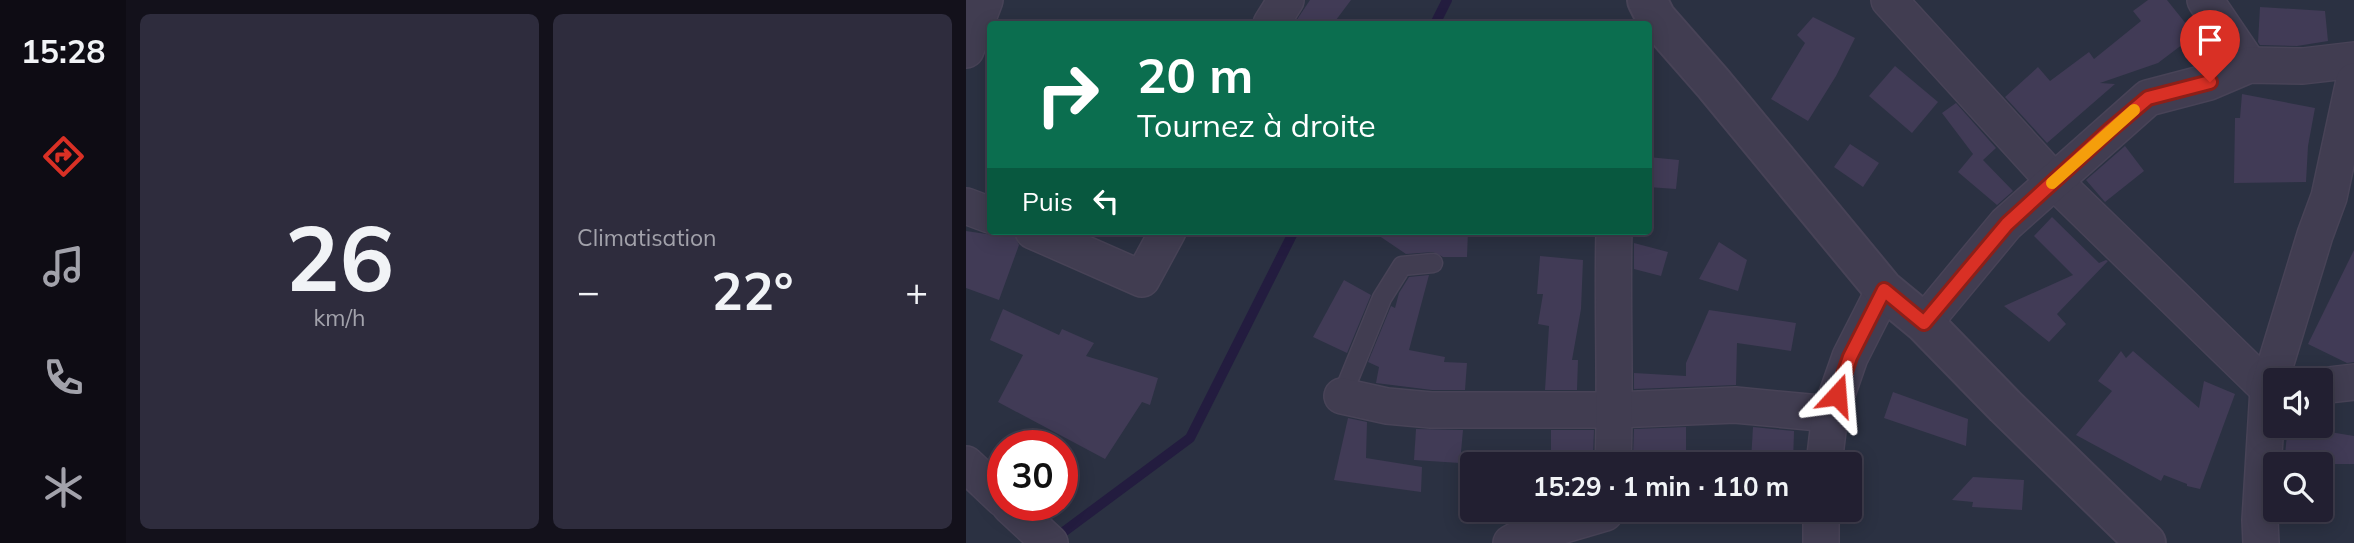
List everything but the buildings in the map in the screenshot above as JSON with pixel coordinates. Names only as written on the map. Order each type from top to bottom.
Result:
[{"type":"street","points":[[976,42],[985,0]]},
{"type":"street","points":[[1273,21],[1286,0]]},
{"type":"street","points":[[2205,0],[2249,65]]},
{"type":"street","points":[[1905,5],[2054,181],[2263,380]]},
{"type":"street","points":[[1650,16],[1713,83],[1884,290],[1924,323],[2004,406],[2146,543]]},
{"type":"street","points":[[1924,323],[2007,224],[2148,98],[2210,82],[2249,65],[2303,66],[2354,60]]},
{"type":"street","points":[[2278,368],[2315,235],[2348,145],[2354,81]]},
{"type":"street","points":[[966,206],[987,214]]},
{"type":"street","points":[[1042,235],[1142,279],[1166,235]]},
{"type":"street","points":[[1613,452],[1612,307],[1615,235]]},
{"type":"street","points":[[1825,452],[1830,414],[1850,357],[1884,290]]},
{"type":"street","points":[[2333,384],[2354,382]]},
{"type":"street","points":[[1342,396],[1387,406],[1431,410],[1615,410],[1735,405],[1830,414]]},
{"type":"street","points":[[2260,543],[2268,438]]},
{"type":"street","points":[[966,464],[987,484]]},
{"type":"street","points":[[1511,543],[1520,538],[1604,522]]},
{"type":"street","points":[[1821,522],[1821,543]]},
{"type":"lane","points":[[1342,396],[1382,298],[1402,266],[1433,263]]},
{"type":"shaded area","points":[[966,0],[2354,0],[2354,543],[966,543]]},
{"type":"waterway","points":[[1436,21],[1447,0]]},
{"type":"waterway","points":[[1054,539],[1190,438],[1292,235]]},
{"type":"slow traffic","points":[[2052,183],[2134,110]]},
{"type":"route","points":[[1837,395],[1850,357],[1884,290],[1924,323],[2007,224],[2110,130],[2148,98],[2210,82]]}]
